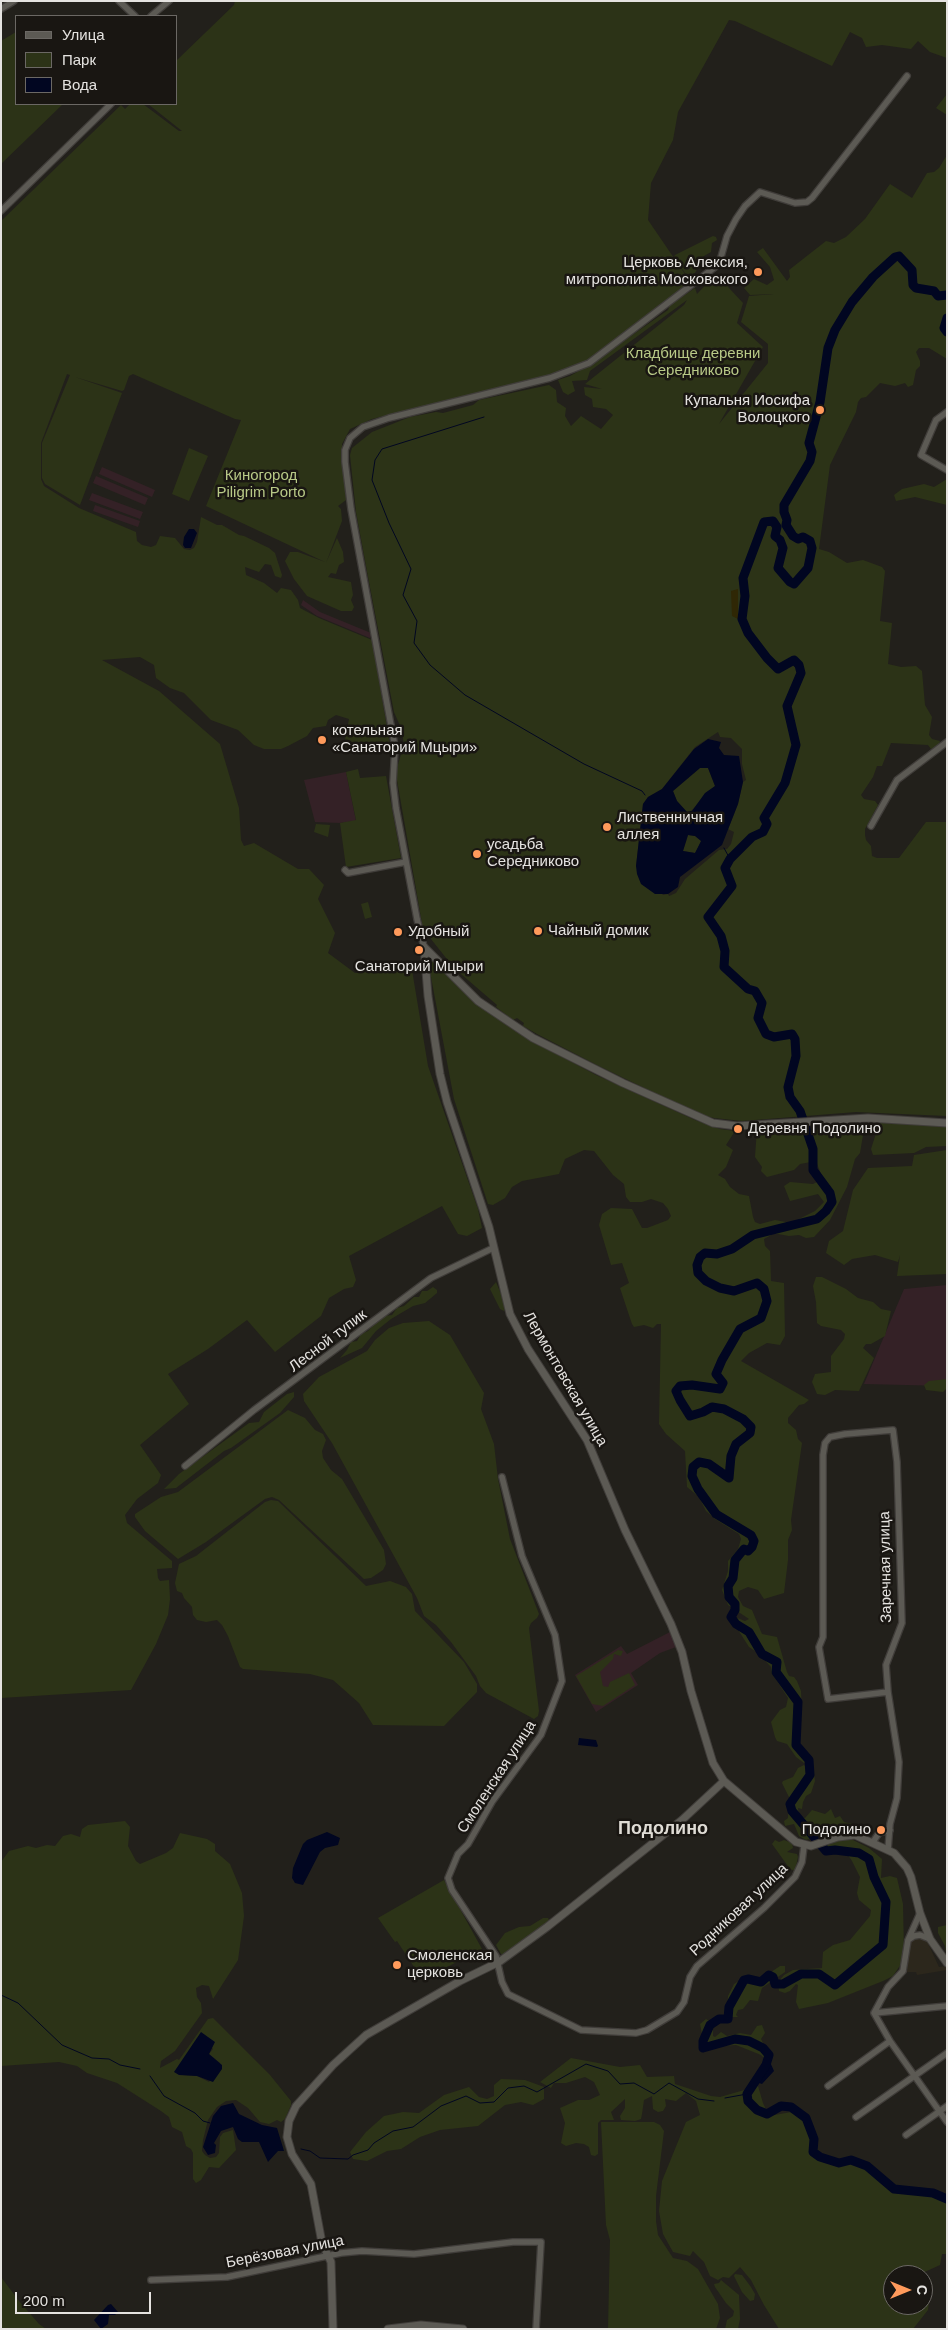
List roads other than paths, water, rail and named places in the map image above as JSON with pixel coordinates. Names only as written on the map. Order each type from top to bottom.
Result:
[{"type":"street","points":[[1,9],[14,1]]},
{"type":"street","points":[[119,1],[134,15]]},
{"type":"street","points":[[152,15],[169,1]]},
{"type":"street","points":[[907,76],[812,198],[807,202],[795,204],[760,192],[736,219],[727,236],[719,264],[589,364],[550,378],[383,420],[363,427],[350,438],[345,450],[350,500],[393,731],[395,753],[392,771],[393,794],[424,947],[459,984],[487,1008],[533,1038],[622,1083],[713,1124],[737,1126],[868,1118],[947,1123]]},
{"type":"street","points":[[1,211],[110,105]]},
{"type":"street","points":[[947,412],[936,420],[922,455],[947,470]]},
{"type":"street","points":[[871,826],[897,780],[947,742]]},
{"type":"street","points":[[345,870],[348,873],[406,862]]},
{"type":"street","name":"Лермонтовская улица","points":[[424,947],[428,996],[440,1074],[447,1102],[489,1227],[502,1286],[514,1322],[528,1349],[587,1440],[626,1530],[680,1644],[703,1735],[713,1763],[724,1781],[785,1834],[804,1846]]},
{"type":"street","name":"Лесной тупик","points":[[185,1466],[254,1410],[431,1278],[493,1248]]},
{"type":"street","name":"Заречная улица","points":[[888,1692],[828,1699],[819,1647],[823,1637],[823,1455],[825,1443],[830,1437],[845,1434],[893,1430],[897,1462],[902,1623],[886,1665],[888,1692],[899,1762],[897,1798],[888,1850]]},
{"type":"street","name":"Смоленская улица","points":[[499,1962],[452,1890],[449,1883],[449,1872],[458,1854],[468,1844],[492,1802],[541,1735],[562,1681],[555,1635],[522,1556],[502,1477]]},
{"type":"street","points":[[333,2329],[332,2267],[318,2228],[312,2184],[288,2145],[287,2129],[296,2106],[333,2064],[366,2035],[460,1981],[499,1962],[547,1927],[682,1820],[724,1781]]},
{"type":"street","points":[[873,1842],[879,1833],[890,1830]]},
{"type":"street","points":[[804,1846],[819,1844],[849,1835],[873,1842],[894,1853],[907,1868],[920,1913],[930,1939],[947,1963]]},
{"type":"street","name":"Родниковая улица","points":[[499,1962],[502,1982],[511,1997],[574,2028],[636,2033],[647,2030],[672,2016],[681,2008],[690,1977],[697,1966],[790,1883],[800,1870],[804,1846]]},
{"type":"street","points":[[874,2013],[888,1987],[903,1971],[908,1940],[920,1913]]},
{"type":"street","points":[[908,1940],[920,1935],[930,1939]]},
{"type":"street","points":[[874,2013],[947,2006]]},
{"type":"street","points":[[874,2013],[890,2041],[947,2122]]},
{"type":"street","points":[[828,2086],[890,2041]]},
{"type":"street","points":[[856,2117],[947,2053]]},
{"type":"street","points":[[906,2135],[947,2106]]},
{"type":"street","name":"Берёзовая улица","points":[[151,2280],[227,2277],[341,2253],[362,2251],[414,2254],[513,2242],[541,2242],[536,2329]]},
{"type":"street","points":[[388,2329],[421,2326],[463,2329]]},
{"type":"water","points":[[189,529],[194,529],[197,533],[191,548],[185,548],[183,545],[184,537]]},
{"type":"water","points":[[708,739],[721,742],[719,748],[724,755],[739,756],[743,782],[738,804],[722,845],[680,877],[678,887],[668,894],[655,894],[641,884],[637,874],[636,866],[643,804],[648,797],[662,789],[694,749]],"holes":[[[700,768],[708,768],[715,786],[705,793],[692,811],[687,812],[677,801],[673,791]],[[688,835],[695,836],[701,841],[695,853],[683,851]]]},
{"type":"water","points":[[579,1738],[596,1740],[598,1746],[578,1745]]},
{"type":"water","points":[[327,1832],[340,1838],[338,1845],[325,1848],[320,1852],[303,1885],[295,1883],[292,1878],[293,1868],[303,1844],[307,1840]]},
{"type":"water","points":[[201,2032],[215,2042],[209,2054],[222,2065],[222,2069],[213,2082],[197,2076],[179,2075],[174,2072]]},
{"type":"water","points":[[765,2062],[770,2062],[774,2071],[762,2084],[759,2083],[756,2076]]},
{"type":"water","points":[[233,2103],[239,2114],[262,2125],[277,2128],[284,2151],[278,2151],[268,2162],[259,2142],[242,2142],[238,2139],[233,2127],[221,2131],[214,2143],[216,2145],[215,2153],[208,2155],[203,2147],[213,2116],[221,2106]]},
{"type":"water","points":[[111,2304],[118,2312],[115,2315],[109,2315],[108,2324],[101,2329],[94,2320]]},
{"type":"waterway","points":[[947,295],[938,296],[934,291],[916,288],[913,285],[912,270],[899,256],[895,257],[873,277],[852,302],[835,330],[828,348],[820,402],[809,443],[812,452],[810,461],[784,505],[786,525],[793,536],[798,539],[803,537],[810,541],[812,548],[808,568],[794,584],[790,582],[778,568],[783,548],[780,540],[775,536],[777,527],[773,521],[764,522],[743,578],[745,596],[742,619],[748,633],[778,669],[794,660],[799,665],[801,673],[787,706],[796,745],[785,783],[764,818],[767,824],[763,832],[752,837],[730,859],[725,868],[732,886],[708,917],[721,936],[725,951],[724,967],[748,989],[755,991],[762,1003],[758,1018],[766,1034],[774,1037],[792,1034],[795,1039],[796,1056],[788,1087],[790,1097],[800,1111],[813,1149],[813,1170],[830,1193],[832,1202],[817,1219],[753,1235],[732,1249],[717,1254],[705,1253],[700,1257],[697,1265],[698,1273],[706,1281],[720,1288],[734,1291],[757,1283],[764,1289],[767,1301],[761,1318],[740,1329],[722,1360],[716,1374],[723,1383],[720,1389],[692,1385],[680,1386],[676,1391],[690,1416],[712,1407],[724,1409],[743,1419],[751,1427],[750,1433],[736,1444],[731,1456],[729,1478],[709,1464],[699,1462],[693,1467],[692,1476],[698,1489],[716,1514],[751,1535],[754,1541],[752,1547],[748,1551],[744,1549],[735,1560],[733,1578],[728,1586],[729,1597],[735,1604],[735,1610],[731,1617],[736,1624],[749,1632],[762,1654],[777,1662],[776,1672],[798,1702],[796,1745],[809,1760],[810,1775],[790,1804],[792,1811],[826,1851],[835,1850],[859,1853],[869,1859],[874,1877],[886,1902],[883,1945],[835,1985],[819,1974],[801,1974],[783,1984],[775,1984],[773,1977],[769,1975],[761,1982],[744,1980],[729,2007],[728,2019],[719,2019],[710,2025],[703,2041],[703,2048],[735,2039],[749,2041],[763,2048],[769,2055],[766,2065],[747,2094],[748,2101],[757,2110],[767,2114],[781,2106],[791,2107],[806,2118],[814,2139],[813,2152],[820,2157],[839,2163],[851,2160],[867,2166],[894,2189],[933,2193],[947,2199]]},
{"type":"waterway","points":[[947,318],[944,328],[947,332]]},
{"type":"waterway","points":[[484,417],[382,449],[375,460],[372,480],[389,523],[411,569],[403,595],[417,621],[414,643],[430,665],[465,695],[584,764],[642,791],[645,795]]},
{"type":"waterway","points":[[724,848],[730,859]]},
{"type":"waterway","points":[[1,1995],[18,2003],[62,2045],[92,2058],[109,2059],[120,2065],[140,2069]]},
{"type":"waterway","points":[[301,2149],[310,2151],[320,2158],[348,2159],[353,2155],[368,2150],[374,2143],[393,2131],[413,2127],[441,2106],[466,2096],[480,2103],[494,2102],[508,2088],[524,2086],[537,2092],[586,2064],[608,2071],[620,2084],[634,2083],[654,2094],[669,2083],[698,2099],[714,2101]]},
{"type":"waterway","points":[[150,2076],[164,2096],[195,2113],[203,2121],[210,2123]]},
{"type":"waterway","points":[[725,2098],[747,2094]]},
{"type":"place","name":"Церковь Алексия, митрополита Московского","points":[[758,272]]},
{"type":"place","name":"Купальня Иосифа Волоцкого","points":[[820,410]]},
{"type":"place","name":"котельная «Санаторий Мцыри»","points":[[322,740]]},
{"type":"place","name":"Лиственничная аллея","points":[[607,827]]},
{"type":"place","name":"усадьба Середниково","points":[[477,854]]},
{"type":"place","name":"Чайный домик","points":[[538,931]]},
{"type":"place","name":"Удобный","points":[[398,932]]},
{"type":"place","name":"Санаторий Мцыри","points":[[419,950]]},
{"type":"place","name":"Деревня Подолино","points":[[738,1129]]},
{"type":"place","name":"Подолино","points":[[881,1830]]},
{"type":"place","name":"Смоленская церковь","points":[[397,1965]]},
{"type":"district","name":"Подолино","points":[[663,1829]]},
{"type":"park label","name":"Кладбище деревни Середниково","points":[[693,362]]},
{"type":"park label","name":"Киногород Piligrim Porto","points":[[261,484]]}]
